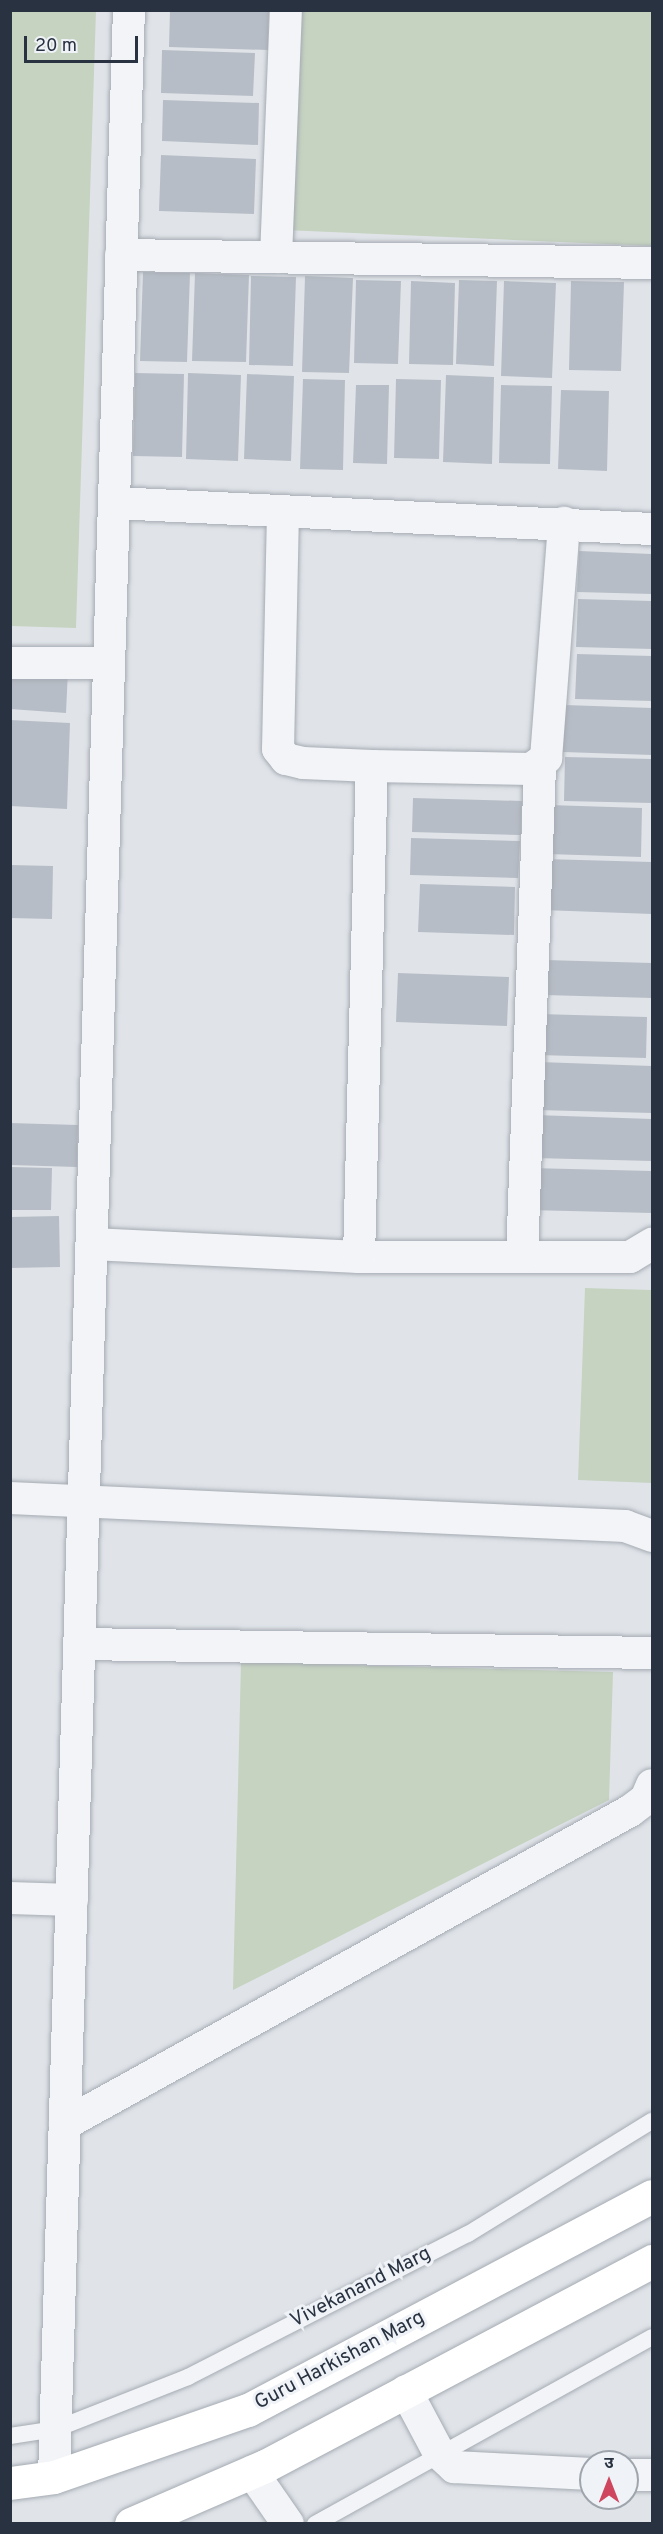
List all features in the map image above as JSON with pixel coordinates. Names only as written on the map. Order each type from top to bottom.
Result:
[{"type":"main road","name":"Guru Harkishan Marg","points":[[10,2483],[54,2477],[248,2410],[652,2196]]},
{"type":"main road","points":[[131,2523],[252,2472],[652,2261]]},
{"type":"street","points":[[54,2477],[129,10]]},
{"type":"street","points":[[276,257],[286,10]]},
{"type":"street","points":[[121,255],[652,263]]},
{"type":"street","points":[[114,503],[652,529]]},
{"type":"street","points":[[283,511],[278,749],[286,759],[303,763],[372,766],[540,765]]},
{"type":"street","points":[[522,1257],[540,765],[549,749],[564,523]]},
{"type":"street","points":[[10,663],[109,663]]},
{"type":"street","points":[[359,1257],[372,766]]},
{"type":"street","points":[[92,1245],[359,1257],[630,1257],[652,1244]]},
{"type":"street","points":[[10,1498],[625,1526],[652,1536]]},
{"type":"street","points":[[80,1644],[652,1653]]},
{"type":"street","points":[[65,2124],[630,1810],[646,1799],[652,1785]]},
{"type":"street","points":[[10,1898],[72,1900]]},
{"type":"street","points":[[406,2391],[439,2453],[454,2467],[473,2472],[579,2474]]},
{"type":"street","points":[[252,2472],[288,2523]]},
{"type":"lane","name":"Vivekanand Marg","points":[[10,2436],[56,2429],[188,2377],[468,2234],[652,2121]]},
{"type":"lane","points":[[315,2523],[652,2337]]},
{"type":"green space","points":[[11,10],[96,11],[76,628],[11,626]]},
{"type":"green space","points":[[294,11],[652,11],[652,246],[284,230]]},
{"type":"green space","points":[[585,1288],[652,1290],[652,1483],[578,1480]]},
{"type":"green space","points":[[241,1662],[613,1672],[609,1800],[233,1990]]},
{"type":"building","points":[[170,10],[269,10],[268,50],[169,47]]},
{"type":"building","points":[[162,50],[255,53],[253,96],[161,93]]},
{"type":"building","points":[[163,100],[259,103],[258,145],[162,141]]},
{"type":"building","points":[[161,155],[256,159],[254,214],[159,211]]},
{"type":"building","points":[[143,272],[190,273],[187,362],[140,361]]},
{"type":"building","points":[[195,273],[249,275],[246,362],[192,361]]},
{"type":"building","points":[[251,276],[296,277],[293,366],[249,365]]},
{"type":"building","points":[[305,276],[353,278],[349,373],[302,372]]},
{"type":"building","points":[[356,280],[401,281],[398,364],[354,363]]},
{"type":"building","points":[[459,280],[497,281],[494,366],[456,364]]},
{"type":"building","points":[[411,281],[455,283],[453,365],[409,364]]},
{"type":"building","points":[[504,281],[556,283],[552,378],[501,376]]},
{"type":"building","points":[[571,281],[624,282],[621,371],[569,370]]},
{"type":"building","points":[[135,373],[184,374],[182,457],[133,456]]},
{"type":"building","points":[[188,373],[241,375],[238,461],[186,459]]},
{"type":"building","points":[[247,374],[294,376],[291,461],[244,459]]},
{"type":"building","points":[[446,375],[494,377],[492,464],[443,462]]},
{"type":"building","points":[[303,379],[345,380],[343,470],[300,469]]},
{"type":"building","points":[[396,379],[441,380],[439,459],[394,458]]},
{"type":"building","points":[[356,385],[389,385],[387,464],[353,463]]},
{"type":"building","points":[[501,385],[552,386],[550,464],[499,463]]},
{"type":"building","points":[[561,390],[609,391],[607,471],[558,469]]},
{"type":"building","points":[[579,551],[652,554],[652,594],[577,592]]},
{"type":"building","points":[[578,599],[652,601],[652,649],[576,647]]},
{"type":"building","points":[[577,654],[652,656],[652,701],[575,699]]},
{"type":"building","points":[[10,666],[68,670],[66,713],[10,709]]},
{"type":"building","points":[[565,705],[652,708],[652,755],[563,752]]},
{"type":"building","points":[[10,720],[70,723],[67,809],[10,806]]},
{"type":"building","points":[[565,757],[652,759],[652,803],[564,801]]},
{"type":"building","points":[[413,798],[522,801],[521,835],[412,832]]},
{"type":"building","points":[[549,805],[642,808],[641,857],[547,854]]},
{"type":"building","points":[[411,838],[520,841],[518,878],[410,875]]},
{"type":"building","points":[[544,859],[652,862],[652,914],[542,910]]},
{"type":"building","points":[[10,865],[53,866],[52,919],[10,918]]},
{"type":"building","points":[[420,884],[515,887],[514,935],[418,932]]},
{"type":"building","points":[[545,960],[652,963],[652,998],[544,995]]},
{"type":"building","points":[[398,973],[509,977],[507,1026],[396,1022]]},
{"type":"building","points":[[539,1014],[647,1017],[646,1058],[537,1055]]},
{"type":"building","points":[[539,1062],[652,1066],[652,1113],[537,1110]]},
{"type":"building","points":[[535,1115],[652,1119],[652,1161],[534,1158]]},
{"type":"building","points":[[10,1123],[78,1125],[77,1167],[10,1165]]},
{"type":"building","points":[[10,1167],[52,1168],[51,1210],[10,1210]]},
{"type":"building","points":[[530,1168],[652,1171],[652,1213],[528,1210]]},
{"type":"building","points":[[59,1216],[60,1267],[10,1268],[10,1217]]}]
